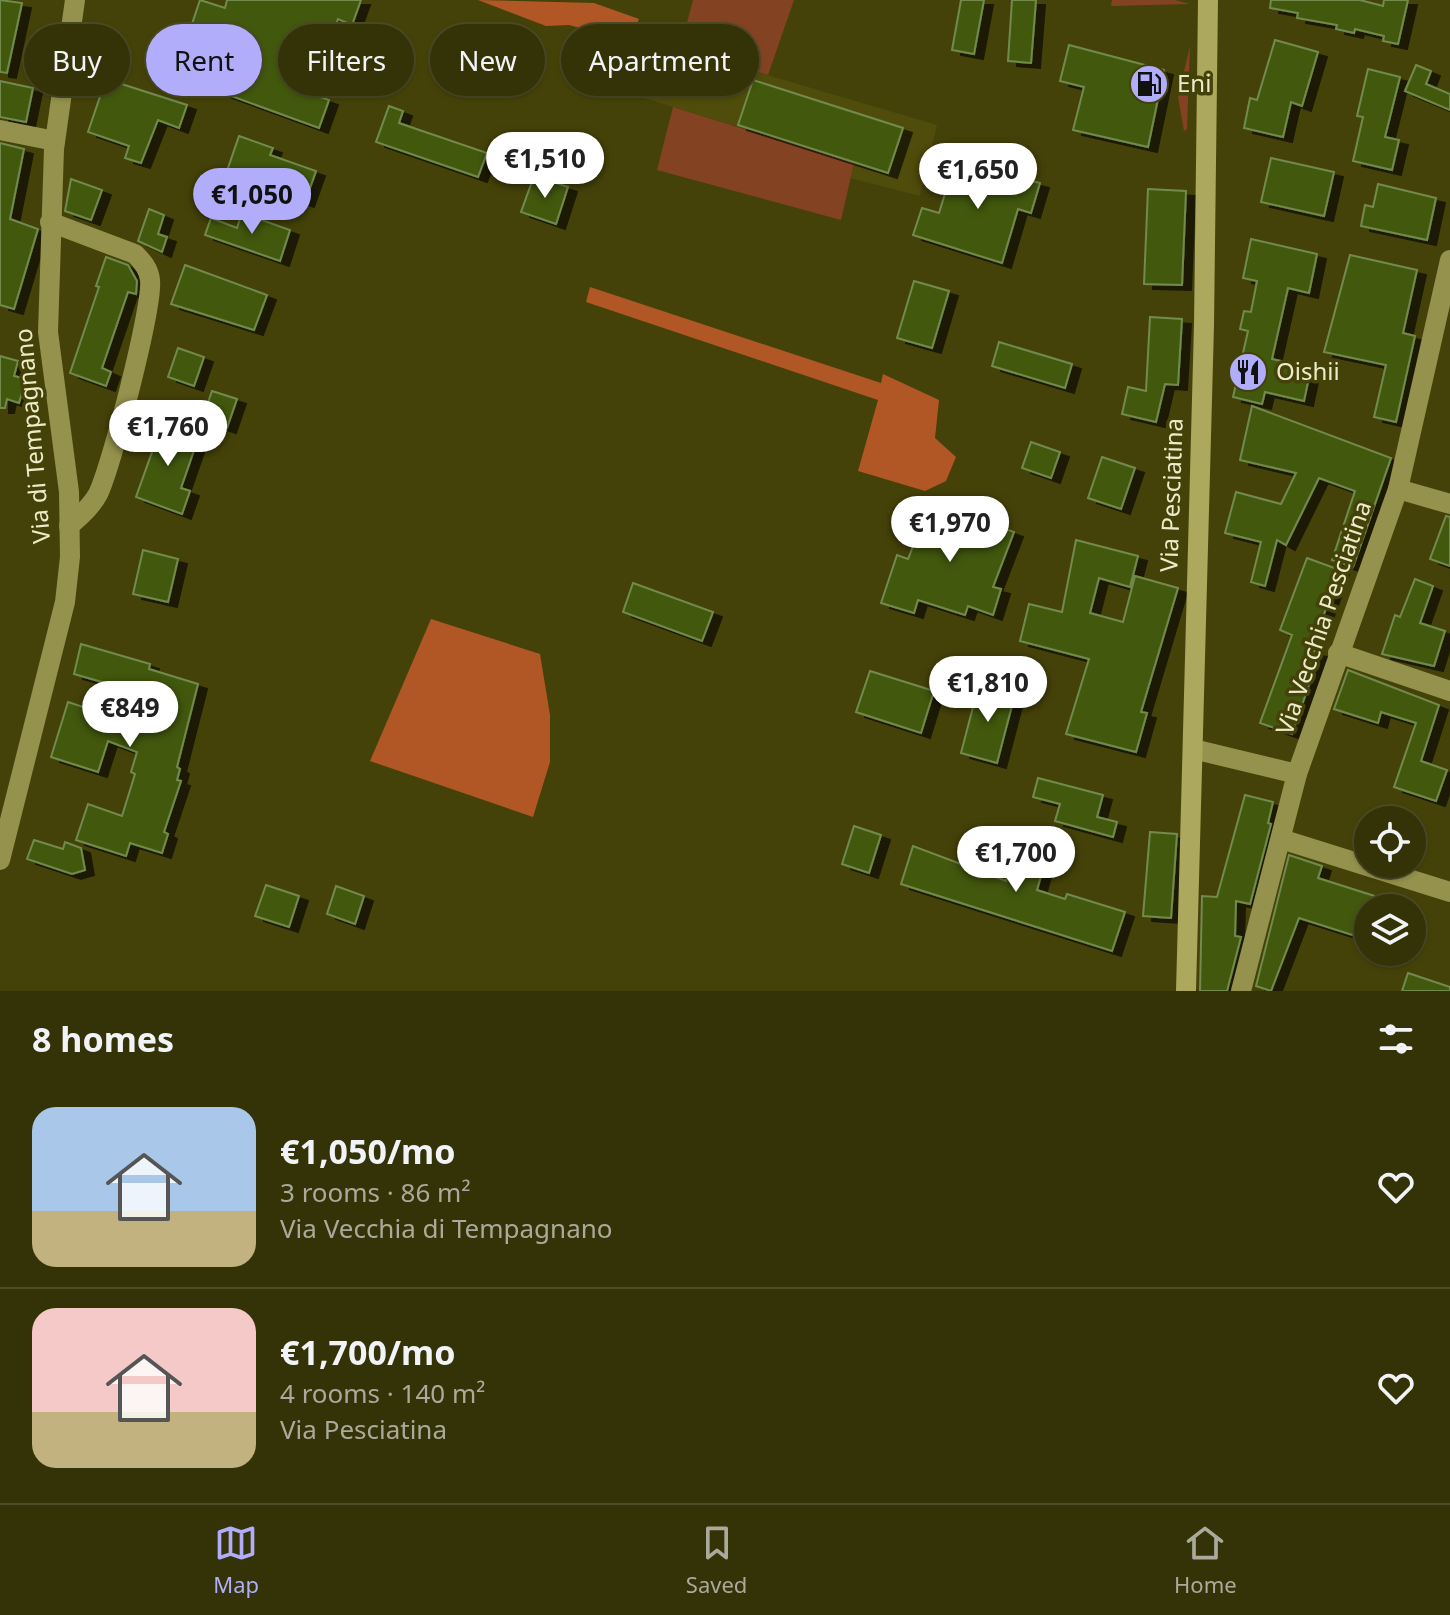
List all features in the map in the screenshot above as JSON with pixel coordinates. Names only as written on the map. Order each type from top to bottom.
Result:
[{"type":"main road","name":"Via Pesciatina","points":[[1186,991],[1208,0]]},
{"type":"street","name":"Via di Tempagnano","points":[[0,860],[65,602],[69,492],[48,332],[55,141],[75,0]]},
{"type":"street","points":[[0,130],[55,141]]},
{"type":"street","points":[[50,222],[135,254],[145,264],[150,279],[147,309],[107,469],[88,509],[69,526]]},
{"type":"street","name":"Via Vecchia Pesciatina","points":[[1241,991],[1297,774],[1398,489],[1450,260]]},
{"type":"street","points":[[1398,489],[1450,504]]},
{"type":"street","points":[[1338,653],[1450,691]]},
{"type":"street","points":[[1193,749],[1297,774]]},
{"type":"street","points":[[1281,839],[1450,892]]},
{"type":"shaded area","points":[[478,0],[594,3],[639,19],[637,24],[541,24]]},
{"type":"shaded area","points":[[693,0],[794,0],[768,75],[759,72],[759,24],[687,24]]},
{"type":"shaded area","points":[[1112,0],[1175,0],[1190,4],[1111,6]]},
{"type":"shaded area","points":[[1190,46],[1187,129],[1184,131],[1178,97]]},
{"type":"shaded area","points":[[759,72],[937,125],[920,196],[850,178],[854,162],[637,96],[759,96]]},
{"type":"shaded area","points":[[673,107],[854,163],[841,220],[657,170]]},
{"type":"shaded area","points":[[590,287],[881,383],[883,374],[939,400],[935,438],[956,457],[946,481],[925,491],[858,471],[878,400],[586,302]]},
{"type":"shaded area","points":[[431,619],[540,654],[550,715],[550,762],[533,817],[370,761]]},
{"type":"building","points":[[0,0],[22,3],[7,73],[0,72]]},
{"type":"building","points":[[200,0],[225,8],[227,0],[361,0],[352,24],[338,19],[336,24],[278,24],[278,96],[318,96],[329,100],[319,128],[231,96],[262,96],[262,24],[192,24]]},
{"type":"building","points":[[961,0],[984,0],[974,54],[952,50]]},
{"type":"building","points":[[1012,0],[1036,0],[1031,63],[1008,61]]},
{"type":"building","points":[[1271,0],[1360,0],[1383,6],[1384,0],[1408,0],[1398,44],[1383,41],[1384,36],[1355,29],[1354,33],[1336,29],[1337,25],[1297,18],[1298,13],[1270,8]]},
{"type":"building","points":[[1275,40],[1318,52],[1302,106],[1291,102],[1283,137],[1244,128],[1250,98],[1257,100]]},
{"type":"building","points":[[1069,45],[1164,70],[1148,147],[1073,130],[1084,87],[1060,81]]},
{"type":"building","points":[[1416,65],[1431,71],[1426,84],[1450,94],[1450,110],[1405,91]]},
{"type":"building","points":[[1368,69],[1400,77],[1385,137],[1399,140],[1392,170],[1353,161],[1363,117],[1357,116]]},
{"type":"building","points":[[0,81],[24,86],[24,96],[31,96],[26,122],[0,117]]},
{"type":"building","points":[[759,82],[903,128],[888,173],[738,125],[748,96],[759,96]]},
{"type":"building","points":[[130,87],[146,92],[146,96],[159,96],[187,105],[179,128],[158,120],[141,163],[125,158],[129,146],[88,132],[100,96],[130,96]]},
{"type":"building","points":[[389,106],[403,111],[399,123],[487,153],[478,177],[376,142]]},
{"type":"building","points":[[239,136],[273,148],[270,155],[316,171],[305,202],[226,174]]},
{"type":"building","points":[[0,143],[24,149],[10,219],[38,229],[14,309],[0,305]]},
{"type":"building","points":[[1271,158],[1334,172],[1324,216],[1261,202]]},
{"type":"building","points":[[955,161],[1040,183],[1031,213],[1018,209],[1002,263],[913,235],[922,208],[939,213]]},
{"type":"building","points":[[534,176],[568,187],[556,224],[521,212]]},
{"type":"building","points":[[71,179],[102,190],[91,220],[65,211]]},
{"type":"building","points":[[1378,184],[1436,198],[1427,240],[1361,226],[1365,205],[1373,207]]},
{"type":"building","points":[[1148,189],[1186,191],[1182,285],[1144,284]]},
{"type":"building","points":[[149,209],[164,215],[158,234],[167,237],[162,252],[138,241]]},
{"type":"building","points":[[242,213],[290,230],[280,261],[205,235],[211,218],[237,228]]},
{"type":"building","points":[[1251,239],[1317,254],[1309,293],[1288,288],[1272,359],[1311,368],[1304,401],[1265,392],[1262,404],[1233,397],[1248,331],[1240,329],[1244,311],[1251,312],[1257,281],[1243,278]]},
{"type":"building","points":[[1350,255],[1417,270],[1403,333],[1415,336],[1396,422],[1374,417],[1386,365],[1324,352]]},
{"type":"building","points":[[106,257],[128,265],[137,281],[136,294],[128,292],[102,368],[111,372],[106,386],[70,373]]},
{"type":"building","points":[[185,265],[267,295],[254,330],[171,304]]},
{"type":"building","points":[[914,281],[949,291],[932,348],[897,338]]},
{"type":"building","points":[[1150,317],[1182,319],[1178,385],[1165,384],[1156,422],[1122,414],[1128,387],[1146,391]]},
{"type":"building","points":[[999,342],[1072,364],[1065,388],[992,366]]},
{"type":"building","points":[[178,348],[204,357],[194,386],[168,377]]},
{"type":"building","points":[[0,356],[18,361],[14,376],[26,379],[19,403],[7,399],[5,408],[0,408]]},
{"type":"building","points":[[212,391],[237,399],[227,428],[202,420]]},
{"type":"building","points":[[1252,406],[1391,458],[1353,567],[1332,560],[1355,491],[1319,478],[1286,545],[1277,540],[1265,586],[1251,582],[1261,542],[1225,533],[1236,492],[1281,504],[1296,473],[1240,460]]},
{"type":"building","points":[[154,421],[199,436],[181,488],[190,491],[182,514],[136,497],[157,438],[149,435]]},
{"type":"building","points":[[1031,442],[1060,452],[1051,478],[1022,468]]},
{"type":"building","points":[[1102,457],[1135,468],[1121,509],[1088,498]]},
{"type":"building","points":[[931,501],[1014,532],[993,587],[1001,589],[993,615],[968,606],[965,615],[918,600],[914,613],[881,603],[897,555],[908,559]]},
{"type":"building","points":[[1446,516],[1450,517],[1450,566],[1430,559]]},
{"type":"building","points":[[1076,540],[1138,556],[1130,587],[1099,578],[1090,613],[1123,622],[1135,576],[1178,588],[1141,712],[1147,713],[1136,752],[1066,734],[1089,659],[1020,641],[1029,604],[1062,612]]},
{"type":"building","points":[[143,550],[178,559],[168,602],[133,594]]},
{"type":"building","points":[[1307,558],[1340,570],[1311,650],[1320,653],[1292,734],[1260,723],[1292,635],[1280,630]]},
{"type":"building","points":[[1415,579],[1433,586],[1420,623],[1445,631],[1434,666],[1382,654],[1395,615],[1400,617]]},
{"type":"building","points":[[633,583],[713,612],[702,641],[623,612]]},
{"type":"building","points":[[81,644],[150,664],[149,669],[198,684],[177,767],[180,769],[177,780],[181,781],[164,832],[168,834],[162,853],[130,843],[126,856],[76,840],[88,804],[122,816],[135,774],[131,772],[137,752],[108,741],[98,772],[51,757],[68,702],[141,726],[151,696],[74,674]]},
{"type":"building","points":[[1348,670],[1439,705],[1421,761],[1447,770],[1436,801],[1394,787],[1416,723],[1381,712],[1378,723],[1334,709]]},
{"type":"building","points":[[870,671],[934,691],[921,733],[856,712]]},
{"type":"building","points":[[979,684],[1015,694],[997,763],[961,753]]},
{"type":"building","points":[[1038,778],[1103,795],[1097,817],[1117,822],[1113,837],[1055,821],[1060,804],[1033,797]]},
{"type":"building","points":[[1245,795],[1273,802],[1268,823],[1271,824],[1250,904],[1236,901],[1235,936],[1241,937],[1227,991],[1200,991],[1202,896],[1217,897]]},
{"type":"building","points":[[854,826],[881,835],[869,873],[842,864]]},
{"type":"building","points":[[1150,832],[1177,834],[1171,918],[1143,916]]},
{"type":"building","points":[[1018,836],[1050,844],[1037,890],[1065,899],[1067,894],[1125,912],[1112,951],[901,884],[913,846],[1006,881]]},
{"type":"building","points":[[34,840],[63,849],[65,842],[81,848],[85,870],[72,874],[27,859]]},
{"type":"building","points":[[1289,855],[1322,866],[1318,878],[1368,894],[1354,894],[1354,936],[1299,918],[1271,991],[1256,986]]},
{"type":"building","points":[[266,885],[299,896],[289,927],[255,916]]},
{"type":"building","points":[[336,886],[364,896],[355,924],[327,914]]},
{"type":"building","points":[[1408,973],[1450,987],[1450,991],[1402,991]]},
{"type":"place","name":"Eni","points":[[1149,84]]},
{"type":"place","name":"Oishii","points":[[1248,372]]}]
